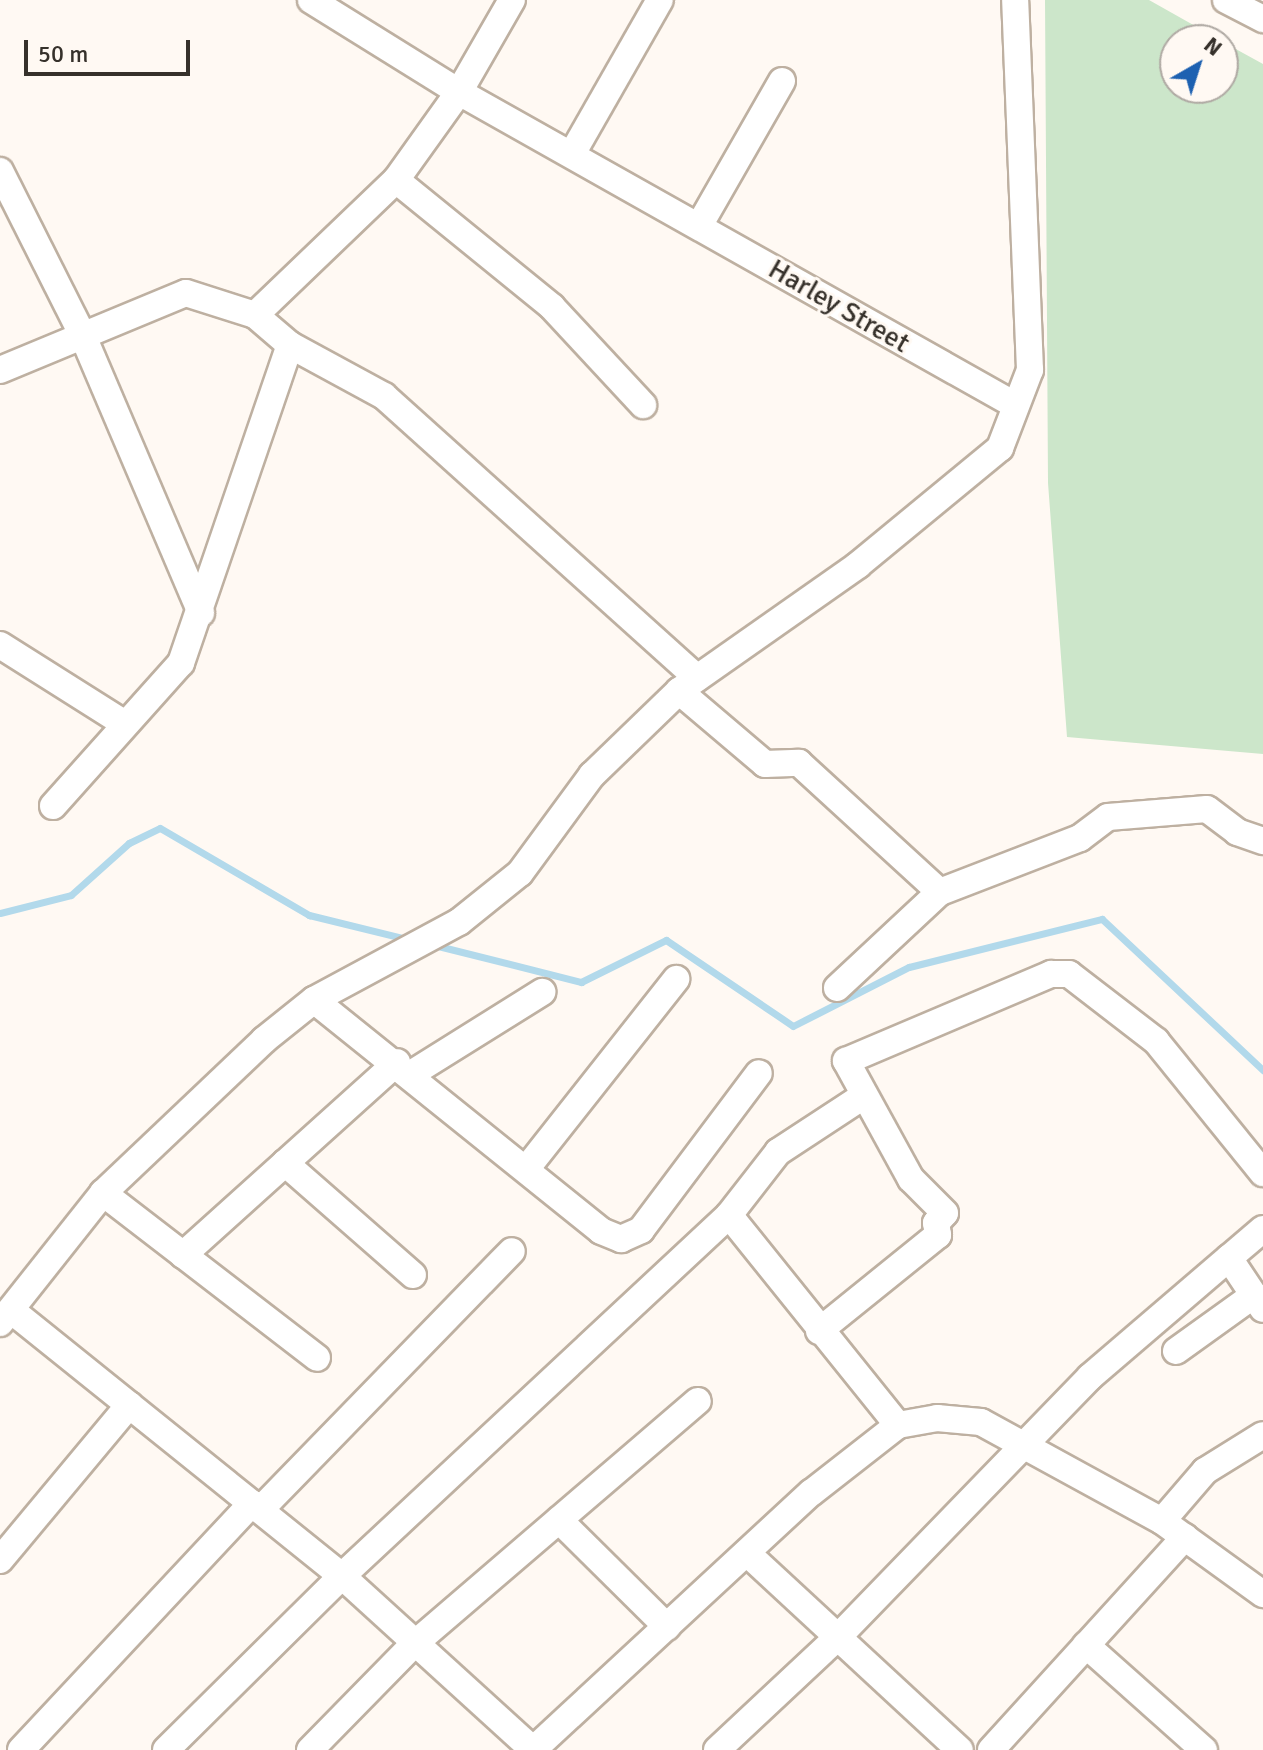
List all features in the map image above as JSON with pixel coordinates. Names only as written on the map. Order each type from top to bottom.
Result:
[{"type":"street","name":"Harley Street","points":[[311,0],[459,92],[1015,405]]},
{"type":"street","points":[[255,315],[396,180],[459,92],[512,0]]},
{"type":"street","points":[[572,154],[660,0]]},
{"type":"street","points":[[1015,0],[1030,370],[1000,448],[858,565],[688,685],[592,775],[520,873],[459,922],[314,1000],[242,1061],[103,1193],[5,1316],[129,1405],[342,1576],[413,1645],[533,1750],[811,1493],[898,1425],[937,1418],[981,1422],[1162,1521],[1261,1588]]},
{"type":"street","points":[[1226,0],[1263,19]]},
{"type":"street","points":[[699,226],[782,81]]},
{"type":"street","points":[[0,171],[83,336],[201,613]]},
{"type":"street","points":[[396,180],[552,307],[643,405]]},
{"type":"street","points":[[0,370],[186,293],[255,315],[290,345],[384,396],[688,685],[765,764],[799,763],[940,892]]},
{"type":"street","points":[[53,806],[181,663],[201,613],[290,345]]},
{"type":"street","points":[[0,645],[125,724]]},
{"type":"street","points":[[837,988],[940,892],[1080,838],[1108,817],[1207,809],[1237,832],[1263,841]]},
{"type":"street","points":[[819,1331],[938,1235],[936,1223],[945,1213],[911,1179],[862,1097],[846,1061],[1051,974],[1069,974],[1156,1041],[1263,1173]]},
{"type":"street","points":[[527,1168],[676,979]]},
{"type":"street","points":[[183,1255],[285,1163],[404,1068],[542,992]]},
{"type":"street","points":[[314,1000],[404,1068],[601,1231],[621,1239],[641,1230],[759,1073]]},
{"type":"street","points":[[166,1750],[342,1576],[729,1215],[778,1152],[862,1097]]},
{"type":"street","points":[[285,1163],[413,1275]]},
{"type":"street","points":[[103,1193],[317,1358]]},
{"type":"street","points":[[729,1215],[819,1331],[898,1425]]},
{"type":"street","points":[[717,1750],[839,1636],[1090,1377],[1263,1229]]},
{"type":"street","points":[[21,1750],[256,1506],[512,1251]]},
{"type":"street","points":[[1176,1351],[1258,1302],[1229,1258]]},
{"type":"street","points":[[310,1750],[413,1645],[698,1401]]},
{"type":"street","points":[[0,1560],[129,1405]]},
{"type":"street","points":[[1162,1521],[1205,1471],[1263,1435]]},
{"type":"street","points":[[559,1520],[667,1627]]},
{"type":"street","points":[[991,1750],[1185,1537]]},
{"type":"street","points":[[747,1553],[960,1750]]},
{"type":"street","points":[[1086,1645],[1204,1750]]},
{"type":"green space","points":[[1045,0],[1149,0],[1192,24],[1159,24],[1159,104],[1239,104],[1239,51],[1263,64],[1263,754],[1067,737],[1048,483]]},
{"type":"waterway","points":[[0,913],[71,895],[129,843],[160,828],[309,915],[407,939]]},
{"type":"waterway","points":[[434,945],[581,982],[666,940],[793,1026],[909,967],[1102,919],[1263,1070]]}]
